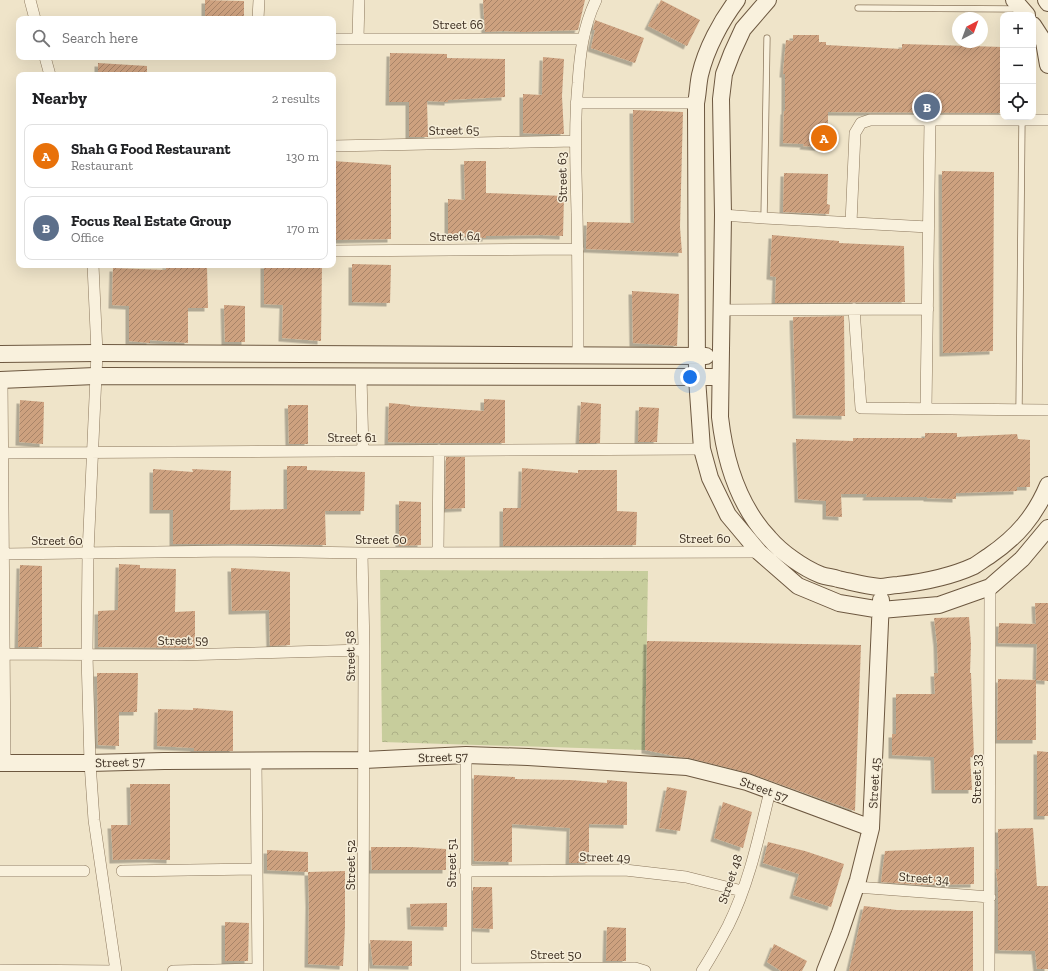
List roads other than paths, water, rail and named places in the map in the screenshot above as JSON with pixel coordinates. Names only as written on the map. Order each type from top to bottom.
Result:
[{"type":"street","points":[[30,0],[34,16]]},
{"type":"street","points":[[258,16],[259,0]]},
{"type":"street","points":[[358,38],[359,0]]},
{"type":"street","name":"Street 63","points":[[578,356],[578,249],[575,141],[576,103],[582,39],[596,0]]},
{"type":"street","points":[[737,0],[720,26],[708,51],[700,74],[696,103],[697,378],[702,449],[710,478],[728,515],[759,552],[798,586],[839,603],[881,610],[939,605],[990,586],[1022,559],[1048,528]]},
{"type":"street","points":[[768,0],[744,29],[732,53],[724,74],[721,99],[723,215],[720,417],[723,442],[733,477],[750,515],[770,539],[795,560],[821,575],[880,587],[922,583],[948,576],[975,566],[1004,546],[1044,506],[1048,485]]},
{"type":"street","points":[[1036,29],[1044,42],[1048,65]]},
{"type":"street","name":"Street 66","points":[[336,39],[582,39]]},
{"type":"street","points":[[47,60],[49,72]]},
{"type":"street","points":[[576,103],[696,103]]},
{"type":"street","points":[[851,223],[855,133],[861,123],[870,120],[1000,120]]},
{"type":"street","points":[[926,408],[930,120]]},
{"type":"street","points":[[1036,120],[1048,120]]},
{"type":"street","name":"Street 65","points":[[336,146],[575,141]]},
{"type":"street","points":[[723,215],[928,227]]},
{"type":"street","name":"Street 64","points":[[336,251],[578,249]]},
{"type":"street","points":[[0,970],[116,971],[94,820],[90,763],[87,655],[88,553],[97,353],[93,268]]},
{"type":"street","points":[[854,309],[861,408],[1048,410]]},
{"type":"street","points":[[721,310],[928,309]]},
{"type":"street","points":[[0,354],[97,353],[721,356]]},
{"type":"street","points":[[2,763],[3,453],[1,380],[95,376],[720,377]]},
{"type":"street","points":[[362,377],[363,451]]},
{"type":"street","name":"Street 61","points":[[3,453],[702,449]]},
{"type":"street","points":[[438,552],[439,450]]},
{"type":"street","name":"Street 60","points":[[3,554],[232,551],[362,553],[759,552]]},
{"type":"street","name":"Street 58","points":[[362,553],[364,760]]},
{"type":"street","name":"Street 33","points":[[989,971],[990,586]]},
{"type":"street","name":"Street 45","points":[[825,971],[856,887],[871,828],[881,610],[880,587]]},
{"type":"street","name":"Street 59","points":[[3,654],[177,655],[364,650]]},
{"type":"street","name":"Street 57","points":[[2,763],[364,760],[466,755],[687,766],[747,782],[871,828]]},
{"type":"street","name":"Street 51","points":[[466,755],[466,970]]},
{"type":"street","points":[[173,971],[258,970],[256,760]]},
{"type":"street","name":"Street 52","points":[[363,971],[364,760]]},
{"type":"street","name":"Street 48","points":[[702,971],[729,925],[742,891],[758,839],[770,791]]},
{"type":"street","points":[[122,871],[257,869]]},
{"type":"street","name":"Street 49","points":[[465,871],[625,870],[686,877],[742,891]]},
{"type":"street","points":[[0,871],[84,871]]},
{"type":"street","name":"Street 34","points":[[856,887],[990,897]]},
{"type":"street","name":"Street 50","points":[[466,970],[635,968],[645,971]]},
{"type":"lane","points":[[858,8],[1021,8]]},
{"type":"lane","points":[[764,218],[767,38]]},
{"type":"lane","points":[[1019,409],[1022,120]]},
{"type":"place","name":"Focus Real Estate Group","points":[[927,107]]},
{"type":"place","name":"Shah G Food Restaurant","points":[[824,138]]}]
